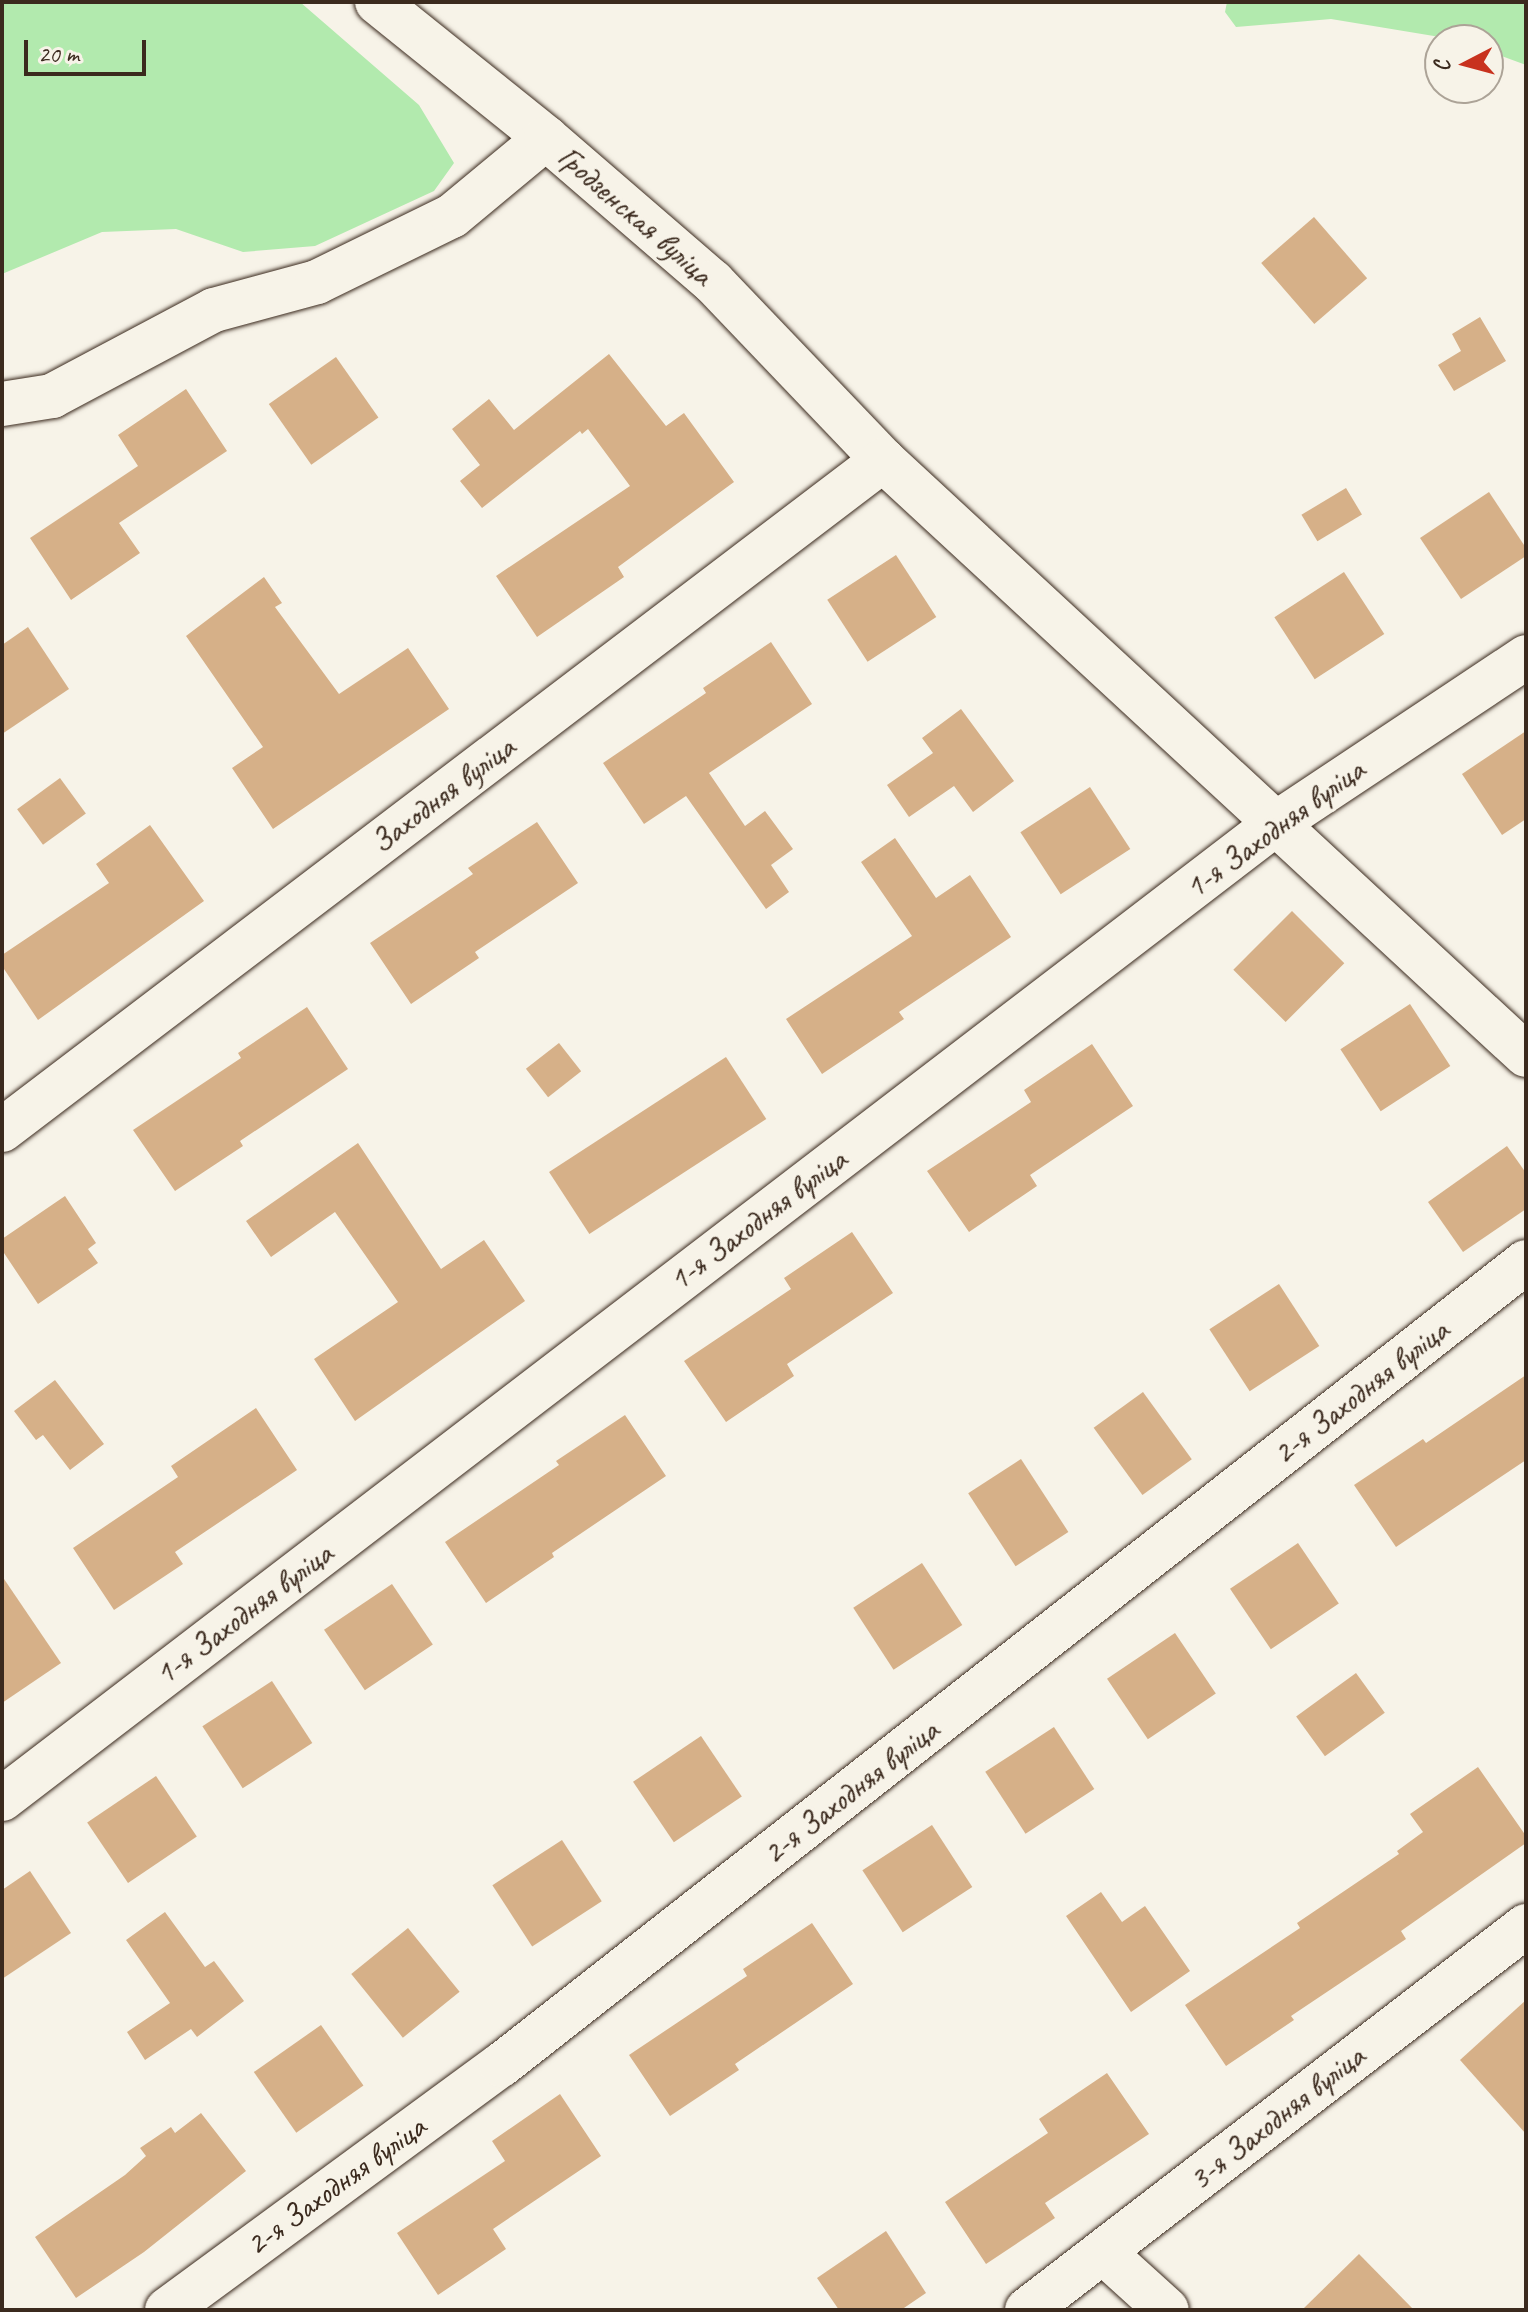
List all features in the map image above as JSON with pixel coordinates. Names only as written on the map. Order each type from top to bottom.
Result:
[{"type":"street","points":[[377,2],[546,138]]},
{"type":"street","name":"Гродзенская вуліца","points":[[2,404],[52,396],[214,310],[317,282],[438,223],[452,216],[546,138],[713,282],[883,460],[1278,822],[1526,1055]]},
{"type":"street","name":"Заходняя вуліца","points":[[2,1130],[883,460]]},
{"type":"street","name":"1-я Заходняя вуліца","points":[[2,1799],[1278,822],[1526,657]]},
{"type":"street","name":"2-я Заходняя вуліца","points":[[167,2310],[501,2065],[1526,1262]]},
{"type":"street","name":"3-я Заходняя вуліца","points":[[1027,2310],[1526,1926]]},
{"type":"street","points":[[1103,2252],[1167,2310]]},
{"type":"green space","points":[[2,2],[300,2],[419,105],[454,163],[434,191],[315,246],[243,252],[176,229],[102,232],[2,274]]},
{"type":"green space","points":[[1227,2],[1526,2],[1526,65],[1504,57],[1504,24],[1424,24],[1424,34],[1331,19],[1236,27],[1225,12]]},
{"type":"building","points":[[1314,217],[1367,278],[1314,324],[1261,263]]},
{"type":"building","points":[[1480,317],[1506,361],[1454,391],[1438,365],[1461,351],[1452,334]]},
{"type":"building","points":[[609,354],[666,426],[684,413],[734,482],[618,567],[624,577],[537,637],[496,576],[630,486],[588,429],[582,434],[580,431],[482,508],[460,481],[480,465],[452,429],[489,399],[514,430]]},
{"type":"building","points":[[336,357],[378,418],[311,465],[269,404]]},
{"type":"building","points":[[186,389],[227,451],[119,523],[140,553],[71,600],[30,538],[138,466],[118,435]]},
{"type":"building","points":[[1346,488],[1362,515],[1317,541],[1301,515]]},
{"type":"building","points":[[1489,492],[1526,548],[1526,556],[1461,599],[1420,538]]},
{"type":"building","points":[[896,555],[936,617],[868,662],[827,600]]},
{"type":"building","points":[[1344,572],[1384,634],[1315,679],[1274,617]]},
{"type":"building","points":[[264,577],[282,603],[275,607],[339,694],[408,648],[449,709],[273,829],[232,768],[263,747],[186,636]]},
{"type":"building","points":[[28,627],[69,689],[2,734],[2,645]]},
{"type":"building","points":[[771,642],[812,704],[709,773],[745,826],[765,811],[793,849],[771,865],[789,892],[766,909],[686,796],[644,824],[603,763],[706,693],[703,688]]},
{"type":"building","points":[[961,709],[1014,781],[973,812],[954,786],[909,817],[887,785],[933,753],[922,738]]},
{"type":"building","points":[[1526,731],[1526,819],[1502,835],[1462,774]]},
{"type":"building","points":[[60,778],[86,814],[43,845],[17,809]]},
{"type":"building","points":[[1090,787],[1130,849],[1061,894],[1020,832]]},
{"type":"building","points":[[537,822],[578,883],[475,952],[479,958],[411,1004],[370,943],[473,874],[468,868]]},
{"type":"building","points":[[150,825],[204,901],[38,1020],[2,966],[2,955],[109,883],[96,864]]},
{"type":"building","points":[[895,838],[936,898],[970,875],[1011,937],[899,1012],[904,1019],[822,1074],[786,1019],[912,936],[861,862]]},
{"type":"building","points":[[1292,911],[1344,963],[1286,1022],[1233,970]]},
{"type":"building","points":[[1410,1004],[1450,1066],[1381,1111],[1340,1049]]},
{"type":"building","points":[[307,1007],[348,1069],[240,1141],[243,1146],[175,1191],[133,1130],[241,1058],[238,1053]]},
{"type":"building","points":[[559,1043],[581,1071],[548,1097],[526,1069]]},
{"type":"building","points":[[1092,1044],[1133,1106],[1030,1175],[1037,1186],[969,1232],[927,1171],[1031,1102],[1024,1090]]},
{"type":"building","points":[[726,1057],[766,1119],[589,1234],[549,1172]]},
{"type":"building","points":[[358,1143],[441,1269],[484,1240],[525,1301],[355,1421],[314,1359],[398,1302],[335,1212],[271,1257],[246,1221]]},
{"type":"building","points":[[1507,1146],[1526,1173],[1526,1209],[1463,1252],[1428,1202]]},
{"type":"building","points":[[65,1196],[96,1243],[88,1249],[98,1263],[38,1304],[2,1250],[2,1239]]},
{"type":"building","points":[[852,1232],[893,1293],[787,1364],[794,1376],[726,1422],[684,1361],[791,1289],[784,1278]]},
{"type":"building","points":[[1279,1284],[1319,1346],[1250,1391],[1209,1329]]},
{"type":"building","points":[[1526,1375],[1526,1460],[1396,1547],[1354,1485],[1423,1439],[1426,1443]]},
{"type":"building","points":[[55,1380],[104,1444],[70,1470],[43,1435],[36,1440],[14,1411]]},
{"type":"building","points":[[1143,1392],[1192,1459],[1142,1495],[1094,1428]]},
{"type":"building","points":[[256,1408],[297,1470],[175,1552],[183,1564],[114,1610],[73,1548],[178,1477],[171,1466]]},
{"type":"building","points":[[625,1415],[666,1476],[552,1553],[554,1557],[486,1603],[445,1542],[559,1465],[556,1461]]},
{"type":"building","points":[[1021,1459],[1068,1532],[1016,1566],[968,1493]]},
{"type":"building","points":[[1298,1543],[1339,1604],[1271,1649],[1230,1589]]},
{"type":"building","points":[[922,1563],[962,1625],[894,1670],[853,1608]]},
{"type":"building","points":[[2,1576],[61,1663],[2,1703]]},
{"type":"building","points":[[392,1584],[433,1645],[365,1690],[324,1630]]},
{"type":"building","points":[[1175,1633],[1216,1694],[1148,1739],[1107,1679]]},
{"type":"building","points":[[1356,1673],[1385,1713],[1325,1756],[1296,1716]]},
{"type":"building","points":[[272,1681],[312,1743],[243,1788],[202,1726]]},
{"type":"building","points":[[1054,1727],[1094,1789],[1026,1834],[985,1772]]},
{"type":"building","points":[[701,1736],[742,1797],[674,1842],[633,1782]]},
{"type":"building","points":[[1478,1767],[1526,1836],[1526,1843],[1401,1931],[1406,1939],[1291,2016],[1294,2020],[1226,2066],[1185,2005],[1300,1928],[1297,1923],[1399,1854],[1397,1851],[1423,1832],[1410,1814]]},
{"type":"building","points":[[156,1776],[197,1837],[128,1883],[87,1822]]},
{"type":"building","points":[[932,1825],[972,1887],[903,1932],[862,1870]]},
{"type":"building","points":[[562,1840],[602,1901],[532,1946],[492,1885]]},
{"type":"building","points":[[30,1871],[71,1933],[2,1979],[2,1890]]},
{"type":"building","points":[[1101,1892],[1122,1922],[1145,1906],[1190,1971],[1131,2012],[1066,1916]]},
{"type":"building","points":[[165,1912],[205,1967],[214,1961],[244,2001],[197,2037],[191,2029],[145,2060],[127,2032],[170,2003],[126,1940]]},
{"type":"building","points":[[812,1923],[853,1984],[735,2064],[739,2070],[670,2116],[629,2055],[747,1976],[743,1969]]},
{"type":"building","points":[[408,1928],[460,1992],[403,2038],[351,1974]]},
{"type":"building","points":[[1526,2000],[1526,2134],[1460,2060]]},
{"type":"building","points":[[321,2025],[363,2086],[296,2133],[254,2072]]},
{"type":"building","points":[[1107,2073],[1149,2134],[1045,2203],[1055,2218],[986,2264],[945,2202],[1048,2133],[1039,2119]]},
{"type":"building","points":[[560,2094],[601,2156],[493,2229],[506,2249],[438,2295],[397,2233],[505,2161],[492,2141]]},
{"type":"building","points":[[201,2113],[246,2171],[144,2252],[76,2298],[35,2237],[125,2175],[146,2156],[140,2148],[171,2127],[175,2133]]},
{"type":"building","points":[[886,2231],[926,2293],[901,2310],[839,2310],[817,2278]]},
{"type":"building","points":[[1359,2254],[1414,2310],[1302,2310]]}]
